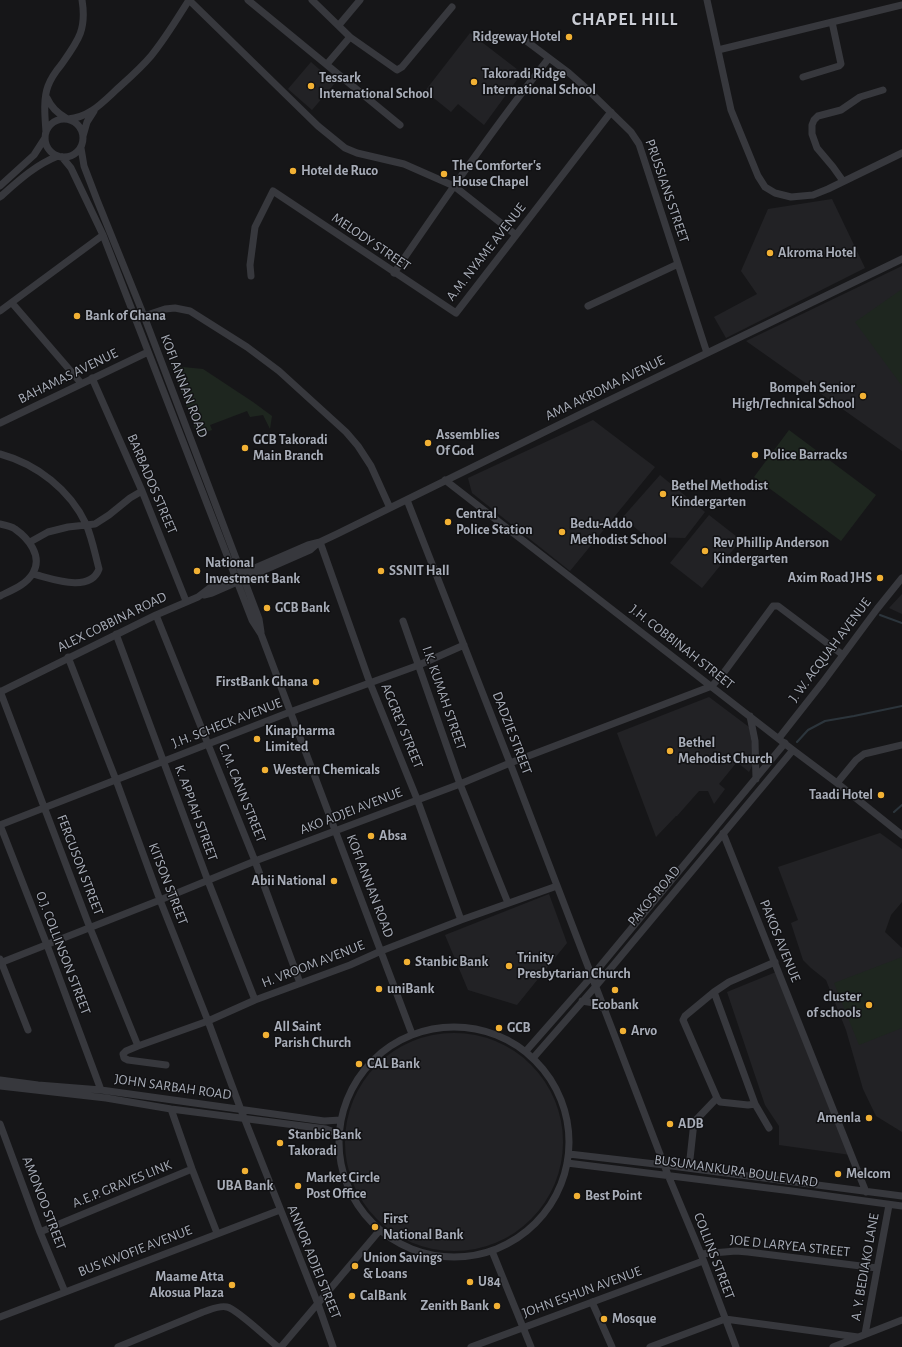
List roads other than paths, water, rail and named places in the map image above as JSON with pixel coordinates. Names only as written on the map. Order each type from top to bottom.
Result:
[{"type":"street","points":[[60,156],[53,153],[46,144],[46,96],[48,86],[55,72],[81,34],[84,25],[82,0]]},
{"type":"street","points":[[0,197],[29,172],[47,160],[60,156],[72,155],[81,148],[87,122],[95,110],[150,56],[170,30],[189,0],[318,126],[345,148],[357,153],[404,164],[454,186],[516,235]]},
{"type":"street","points":[[248,0],[400,126]]},
{"type":"street","points":[[312,0],[350,37],[396,69],[402,68],[452,7]]},
{"type":"street","points":[[339,25],[360,0]]},
{"type":"street","points":[[707,0],[731,110],[758,176],[765,187],[775,193],[797,197],[813,194],[828,189],[902,153]]},
{"type":"street","points":[[718,50],[902,5]]},
{"type":"street","points":[[803,77],[839,66],[841,64],[832,22]]},
{"type":"street","points":[[327,64],[350,37]]},
{"type":"street","name":"PRUSSIANS STREET","points":[[521,37],[575,78],[631,132],[639,144],[707,353]]},
{"type":"street","points":[[394,273],[454,186],[527,85],[549,58]]},
{"type":"street","points":[[843,181],[817,148],[812,134],[812,125],[814,120],[818,116],[841,110],[860,98],[883,90]]},
{"type":"street","points":[[46,96],[56,112],[67,119],[76,122],[80,126],[83,137]]},
{"type":"street","points":[[0,186],[34,155],[49,126],[53,122],[59,119],[78,118],[95,110]]},
{"type":"street","name":"A.M. NYAME AVENUE","points":[[456,314],[611,112]]},
{"type":"street","name":"KOFI ANNAN ROAD","points":[[81,148],[84,166],[144,316],[239,577],[252,620],[261,634],[412,1034]]},
{"type":"street","name":"KOFI ANNAN ROAD","points":[[60,156],[71,168],[103,236],[239,577]]},
{"type":"street","name":"MELODY STREET","points":[[251,276],[250,266],[255,227],[273,191],[456,314]]},
{"type":"street","points":[[0,311],[103,236]]},
{"type":"street","name":"AMA AKROMA AVENUE","points":[[239,577],[310,550],[320,542],[445,480],[902,259]]},
{"type":"street","points":[[588,306],[678,264]]},
{"type":"street","points":[[12,303],[81,384]]},
{"type":"street","points":[[144,316],[165,309],[175,308],[190,311],[247,347],[279,371],[346,432],[358,446],[371,466],[390,508]]},
{"type":"street","name":"BAHAMAS AVENUE","points":[[0,423],[148,352]]},
{"type":"street","name":"BARBADOS STREET","points":[[92,378],[142,491],[186,601]]},
{"type":"street","points":[[0,454],[10,457],[46,476],[57,485],[75,506],[87,525],[99,569],[97,574],[80,583],[67,583],[33,574]]},
{"type":"street","name":"J.H. COBBINAH STREET","points":[[445,480],[902,835]]},
{"type":"street","points":[[30,542],[53,530],[95,524],[142,491]]},
{"type":"street","name":"DADZIE STREET","points":[[407,500],[592,976]]},
{"type":"street","points":[[0,524],[14,528],[30,542],[36,558],[36,566],[33,574],[21,585],[0,596]]},
{"type":"street","name":"AGGREY STREET","points":[[320,542],[370,682],[417,799],[461,920]]},
{"type":"street","name":"ALEX COBBINA ROAD","points":[[0,692],[68,657],[186,601],[198,597],[211,587],[239,577]]},
{"type":"street","name":"J. W. ACQUAH AVENUE","points":[[779,738],[902,578]]},
{"type":"street","points":[[712,686],[773,606],[778,606],[843,655]]},
{"type":"street","name":"C.M. CANN STREET","points":[[156,615],[255,861],[300,983]]},
{"type":"street","name":"I.K. KUMAH STREET","points":[[402,621],[419,665],[460,784],[508,903]]},
{"type":"street","name":"K. APPIAH STREET","points":[[116,634],[208,881],[255,1000]]},
{"type":"street","name":"J.H. SCHECK AVENUE","points":[[0,825],[290,712],[419,665],[464,645]]},
{"type":"street","name":"KITSON STREET","points":[[68,657],[245,1119]]},
{"type":"street","name":"AKO ADJEI AVENUE","points":[[0,961],[47,945],[255,861],[335,832],[712,686]]},
{"type":"street","name":"FERGUSON STREET","points":[[0,692],[90,928],[138,1046]]},
{"type":"street","points":[[750,716],[756,741],[756,779]]},
{"type":"street","name":"PAKOS ROAD","points":[[526,1050],[592,976],[785,743]]},
{"type":"street","points":[[837,783],[856,760],[864,754],[902,745]]},
{"type":"street","name":"PAKOS ROAD","points":[[534,1057],[582,1000],[596,986],[793,750]]},
{"type":"street","name":"O.J. COLLINSON STREET","points":[[0,825],[101,1090]]},
{"type":"street","name":"PAKOS AVENUE","points":[[723,833],[866,1192]]},
{"type":"street","name":"H. VROOM AVENUE","points":[[166,1064],[128,1060],[124,1058],[123,1054],[126,1051],[138,1046],[208,1021],[255,1000],[350,965],[381,951],[461,920],[557,886]]},
{"type":"street","points":[[0,961],[28,1030]]},
{"type":"street","points":[[755,1104],[723,1104],[720,1102],[683,1020],[685,1016],[714,992],[729,982],[775,962]]},
{"type":"street","points":[[592,976],[668,1175]]},
{"type":"street","points":[[714,992],[755,1104],[769,1128]]},
{"type":"street","points":[[582,1000],[604,1008]]},
{"type":"street","points":[[460,1027],[487,1032],[526,1050],[534,1057],[546,1072],[554,1086],[567,1119],[569,1154],[567,1163],[561,1186],[545,1214],[521,1236],[492,1251],[463,1257],[433,1255],[405,1246],[380,1230],[364,1213],[351,1194],[343,1172],[339,1149],[341,1120],[347,1098],[362,1072],[383,1051],[412,1034],[434,1029],[460,1027]]},
{"type":"street","name":"JOHN SARBAH ROAD","points":[[0,1080],[38,1085],[101,1090],[324,1121],[341,1120]]},
{"type":"street","name":"JOHN SARBAH ROAD","points":[[2,1087],[106,1098],[171,1109],[326,1129],[339,1135]]},
{"type":"street","points":[[689,1168],[694,1122],[717,1098]]},
{"type":"street","points":[[171,1109],[217,1233]]},
{"type":"street","name":"ANNOR ADJEI STREET","points":[[245,1119],[318,1304],[333,1347]]},
{"type":"street","name":"AMONOO STREET","points":[[0,1124],[40,1232],[65,1292]]},
{"type":"street","name":"BUSUMANKURA BOULEVARD","points":[[569,1154],[902,1196]]},
{"type":"street","name":"BUSUMANKURA BOULEVARD","points":[[567,1163],[902,1206]]},
{"type":"street","name":"A.E.P. GRAVES LINK","points":[[40,1232],[192,1169]]},
{"type":"street","name":"COLLINS STREET","points":[[668,1175],[702,1257],[736,1347]]},
{"type":"street","name":"A. Y. BEDIAKO LANE","points":[[866,1334],[889,1205]]},
{"type":"street","name":"BUS KWOFIE AVENUE","points":[[0,1317],[280,1210]]},
{"type":"street","points":[[282,1347],[380,1230]]},
{"type":"street","points":[[492,1251],[531,1347]]},
{"type":"street","name":"JOE D LARYEA STREET","points":[[702,1257],[736,1251],[877,1268]]},
{"type":"street","name":"JOHN ESHUN AVENUE","points":[[471,1347],[592,1302],[702,1257]]},
{"type":"street","points":[[592,1302],[612,1347]]},
{"type":"street","points":[[118,1347],[203,1312],[220,1307],[226,1307],[238,1313],[278,1347]]},
{"type":"street","points":[[650,1347],[725,1319],[858,1337]]},
{"type":"street","points":[[833,1347],[902,1320]]},
{"type":"waterway","points":[[880,615],[902,623]]},
{"type":"waterway","points":[[797,742],[808,730],[825,721],[902,706]]},
{"type":"waterway","points":[[894,812],[902,805]]},
{"type":"place","name":"Ridgeway Hotel","points":[[569,37]]},
{"type":"place","name":"Takoradi Ridge International School","points":[[474,82]]},
{"type":"place","name":"Tessark International School","points":[[311,86]]},
{"type":"place","name":"Hotel de Ruco","points":[[293,171]]},
{"type":"place","name":"The Comforter's House Chapel","points":[[444,174]]},
{"type":"place","name":"Akroma Hotel","points":[[770,253]]},
{"type":"place","name":"Bank of Ghana","points":[[77,316]]},
{"type":"place","name":"Bompeh Senior High/Technical School","points":[[863,396]]},
{"type":"place","name":"Assemblies Of God","points":[[428,443]]},
{"type":"place","name":"GCB Takoradi Main Branch","points":[[245,448]]},
{"type":"place","name":"Police Barracks","points":[[755,455]]},
{"type":"place","name":"Bethel Methodist Kindergarten","points":[[663,494]]},
{"type":"place","name":"Central Police Station","points":[[448,522]]},
{"type":"place","name":"Bedu-Addo Methodist School","points":[[562,532]]},
{"type":"place","name":"Rev Phillip Anderson Kindergarten","points":[[705,551]]},
{"type":"place","name":"National Investment Bank","points":[[197,571]]},
{"type":"place","name":"SSNIT Hall","points":[[381,571]]},
{"type":"place","name":"Axim Road JHS","points":[[880,578]]},
{"type":"place","name":"GCB Bank","points":[[267,608]]},
{"type":"place","name":"FirstBank Ghana","points":[[316,682]]},
{"type":"place","name":"Kinapharma Limited","points":[[257,739]]},
{"type":"place","name":"Bethel Mehodist Church","points":[[670,751]]},
{"type":"place","name":"Western Chemicals","points":[[265,770]]},
{"type":"place","name":"Taadi Hotel","points":[[881,795]]},
{"type":"place","name":"Absa","points":[[371,836]]},
{"type":"place","name":"Abii National","points":[[334,881]]},
{"type":"place","name":"Stanbic Bank","points":[[407,962]]},
{"type":"place","name":"Trinity Presbytarian Church","points":[[509,966]]},
{"type":"place","name":"uniBank","points":[[379,989]]},
{"type":"place","name":"Ecobank","points":[[615,990]]},
{"type":"place","name":"cluster of schools","points":[[869,1005]]},
{"type":"place","name":"GCB","points":[[499,1028]]},
{"type":"place","name":"Arvo","points":[[623,1031]]},
{"type":"place","name":"All Saint Parish Church","points":[[266,1035]]},
{"type":"place","name":"CAL Bank","points":[[359,1064]]},
{"type":"place","name":"Amenla","points":[[869,1118]]},
{"type":"place","name":"ADB","points":[[670,1124]]},
{"type":"place","name":"Stanbic Bank Takoradi","points":[[280,1143]]},
{"type":"place","name":"UBA Bank","points":[[245,1171]]},
{"type":"place","name":"Melcom","points":[[838,1174]]},
{"type":"place","name":"Market Circle Post Office","points":[[298,1186]]},
{"type":"place","name":"Best Point","points":[[577,1196]]},
{"type":"place","name":"First National Bank","points":[[375,1227]]},
{"type":"place","name":"Union Savings & Loans","points":[[355,1266]]},
{"type":"place","name":"U84","points":[[470,1282]]},
{"type":"place","name":"Maame Atta Akosua Plaza","points":[[232,1285]]},
{"type":"place","name":"CalBank","points":[[352,1296]]},
{"type":"place","name":"Zenith Bank","points":[[497,1306]]},
{"type":"place","name":"Mosque","points":[[604,1319]]},
{"type":"district","name":"CHAPEL HILL","points":[[625,20]]}]
